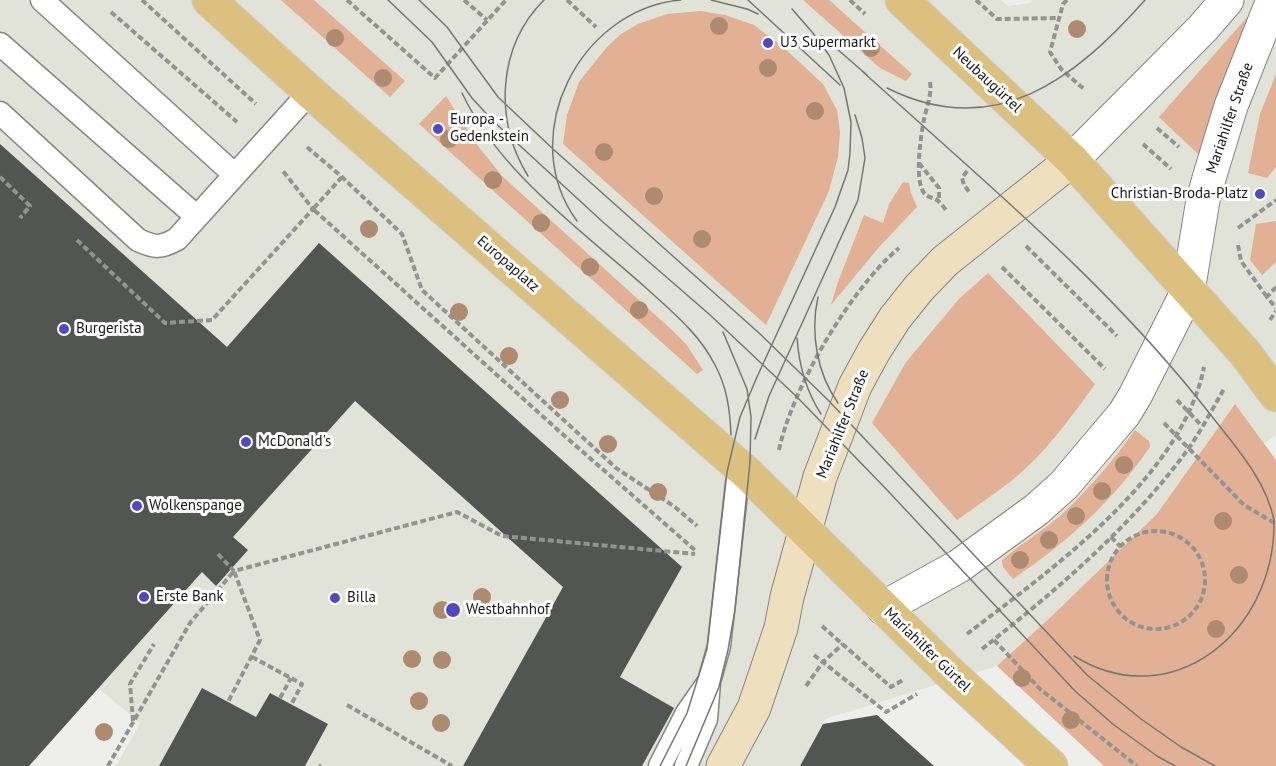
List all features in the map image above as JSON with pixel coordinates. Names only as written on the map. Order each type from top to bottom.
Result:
[{"type":"main road","name":"Europaplatz","points":[[209,0],[310,92],[739,466],[804,531]]},
{"type":"main road","name":"Neubaugürtel","points":[[902,0],[1072,160]]},
{"type":"main road","points":[[1072,160],[1245,353],[1276,394]]},
{"type":"main road","name":"Mariahilfer Gürtel","points":[[804,531],[935,659],[1051,766]]},
{"type":"street","name":"Mariahilfer Straße","points":[[723,766],[754,708],[781,628],[804,531],[820,477],[855,386],[895,318],[945,261],[1072,160],[1203,28],[1227,0]]},
{"type":"street","name":"Mariahilfer Straße","points":[[883,608],[967,561],[1036,510],[1064,484],[1124,414],[1188,291],[1203,200],[1210,175],[1232,106],[1273,0]]},
{"type":"lane","points":[[42,0],[235,175]]},
{"type":"lane","points":[[0,44],[197,217]]},
{"type":"lane","points":[[0,113],[138,240],[151,246],[164,246],[177,239],[310,92]]},
{"type":"lane","points":[[686,766],[706,719],[709,682],[719,646],[739,466]]},
{"type":"lane","points":[[660,766],[687,713],[709,682]]},
{"type":"path","points":[[142,0],[279,125],[342,177],[402,234],[422,290],[616,468],[675,507],[729,554]]},
{"type":"path","points":[[347,0],[435,78],[506,0]]},
{"type":"path","points":[[464,0],[487,20]]},
{"type":"path","points":[[567,0],[596,27]]},
{"type":"path","points":[[976,0],[997,19],[1059,18]]},
{"type":"path","points":[[931,91],[923,126],[919,163],[920,184],[923,192],[939,200]]},
{"type":"path","points":[[1129,103],[1210,175]]},
{"type":"path","points":[[919,163],[939,188],[939,200],[945,209]]},
{"type":"path","points":[[967,171],[962,178],[970,193]]},
{"type":"path","points":[[0,177],[30,206],[20,218]]},
{"type":"path","points":[[108,766],[190,623],[234,571],[457,512],[502,536],[701,555],[558,431],[313,209],[342,177]]},
{"type":"path","points":[[1235,230],[1276,200]]},
{"type":"path","points":[[1237,240],[1241,261],[1276,308]]},
{"type":"path","points":[[1025,245],[1117,336]]},
{"type":"path","points":[[998,263],[1104,368]]},
{"type":"path","points":[[1267,297],[1276,287]]},
{"type":"path","points":[[1176,399],[1202,426]]},
{"type":"path","points":[[1165,424],[1244,505],[1276,524]]},
{"type":"path","points":[[843,644],[891,687],[935,659],[1060,561],[1103,524],[1178,436]]},
{"type":"path","points":[[1161,531],[1178,536],[1191,546],[1201,559],[1205,576],[1205,591],[1199,606],[1189,618],[1175,626],[1160,630],[1144,629],[1130,623],[1118,612],[1110,599],[1106,582],[1109,565],[1116,551],[1121,547],[1129,539],[1145,532],[1161,531]]},
{"type":"path","points":[[1111,537],[1121,547]]},
{"type":"path","points":[[218,554],[234,571],[260,640],[228,702]]},
{"type":"path","points":[[994,640],[1040,689],[1137,766]]},
{"type":"path","points":[[133,722],[130,684],[154,644]]},
{"type":"path","points":[[252,657],[302,684],[291,705]]},
{"type":"path","points":[[280,698],[291,678]]},
{"type":"path","points":[[347,705],[452,766]]},
{"type":"shaded area","points":[[0,0],[1001,0],[1008,6],[1030,3],[1033,0],[1276,0],[1276,435],[1248,455],[997,666],[825,719],[800,766],[116,766],[140,723],[98,688],[0,617]]},
{"type":"shaded area","points":[[281,0],[314,0],[405,81],[390,97]]},
{"type":"shaded area","points":[[803,0],[829,0],[912,74],[906,81],[880,68]]},
{"type":"shaded area","points":[[1257,6],[1202,158],[1159,117]]},
{"type":"shaded area","points":[[701,11],[725,15],[754,25],[783,47],[823,84],[837,110],[840,132],[838,157],[829,191],[766,325],[563,144],[567,115],[579,82],[606,48],[621,34],[638,24],[667,14]]},
{"type":"shaded area","points":[[1276,74],[1276,167],[1267,178],[1248,173],[1260,114]]},
{"type":"shaded area","points":[[446,96],[478,146],[502,176],[673,331],[686,344],[703,370],[697,374],[419,124]]},
{"type":"shaded area","points":[[903,182],[909,183],[917,207],[879,247],[831,305],[864,215],[883,223],[889,204]]},
{"type":"shaded area","points":[[1276,221],[1276,262],[1262,275],[1250,260],[1256,224]]},
{"type":"shaded area","points":[[988,273],[1095,384],[1034,460],[1010,482],[957,520],[872,423],[906,362],[959,299]]},
{"type":"shaded area","points":[[1235,404],[1276,460],[1276,766],[1104,766],[997,666],[1157,514]]},
{"type":"shaded area","points":[[1135,430],[1149,441],[1150,447],[1120,486],[1071,535],[1013,579],[1003,567],[1002,560],[1054,521],[1071,505],[1118,453]]},
{"type":"building","name":"Wolkenspange","points":[[0,144],[227,347],[319,243],[682,567],[620,677],[674,708],[642,766],[463,766],[563,587],[355,401],[233,537],[248,550],[216,586],[202,572],[29,766],[0,766]]},
{"type":"building","points":[[202,688],[256,717],[270,693],[328,724],[305,766],[159,766]]},
{"type":"building","points":[[877,715],[934,766],[800,766],[823,724]]},
{"type":"tram line","points":[[388,0],[432,42],[472,98],[492,120],[604,223],[709,314],[797,397],[1075,691],[1114,725],[1175,766]]},
{"type":"tram line","points":[[419,0],[447,27],[498,97],[759,333],[828,400],[1087,675],[1141,719],[1181,747],[1215,766]]},
{"type":"tram line","points":[[528,176],[517,155],[510,132],[506,109],[506,85],[509,62],[517,40],[528,19],[544,0]]},
{"type":"tram line","points":[[577,221],[559,188],[553,152],[556,117],[568,82],[587,52],[613,27],[645,9],[681,0]]},
{"type":"tram line","points":[[711,0],[758,14]]},
{"type":"tram line","points":[[748,0],[840,85]]},
{"type":"tram line","points":[[887,88],[926,103],[963,108],[998,105],[1030,94],[1061,77],[1090,55],[1145,0]]},
{"type":"tram line","points":[[660,766],[687,713],[707,649],[727,472],[740,417],[835,207],[848,170],[851,122],[844,88],[829,55],[792,9]]},
{"type":"tram line","points":[[822,36],[867,75]]},
{"type":"tram line","points":[[862,71],[1044,235],[1130,321],[1171,366],[1239,451],[1257,477],[1270,505],[1274,520],[1270,561],[1257,597],[1237,629],[1211,653],[1180,669],[1146,676],[1111,672],[1074,656]]},
{"type":"tram line","points":[[462,93],[478,122],[519,174],[543,198],[645,287],[701,343],[715,365],[725,390],[731,435]]},
{"type":"tram line","points":[[755,439],[769,396],[858,200],[865,158],[855,115]]},
{"type":"tram line","points":[[818,297],[815,324],[817,352],[825,379],[838,403]]},
{"type":"tram line","points":[[686,766],[719,687],[728,650],[735,610],[750,462],[751,417],[747,389],[723,332]]},
{"type":"tram line","points":[[797,338],[804,378],[821,414]]},
{"type":"place","name":"U3 Supermarkt","points":[[768,43]]},
{"type":"place","name":"Europa - Gedenkstein","points":[[438,129]]},
{"type":"place","name":"Christian-Broda-Platz","points":[[1260,194]]},
{"type":"place","name":"Burgerista","points":[[64,329]]},
{"type":"place","name":"McDonald's","points":[[246,442]]},
{"type":"place","name":"Wolkenspange","points":[[137,506]]},
{"type":"place","name":"Erste Bank","points":[[144,597]]},
{"type":"place","name":"Billa","points":[[335,598]]},
{"type":"place","name":"Westbahnhof","points":[[453,610]]}]
